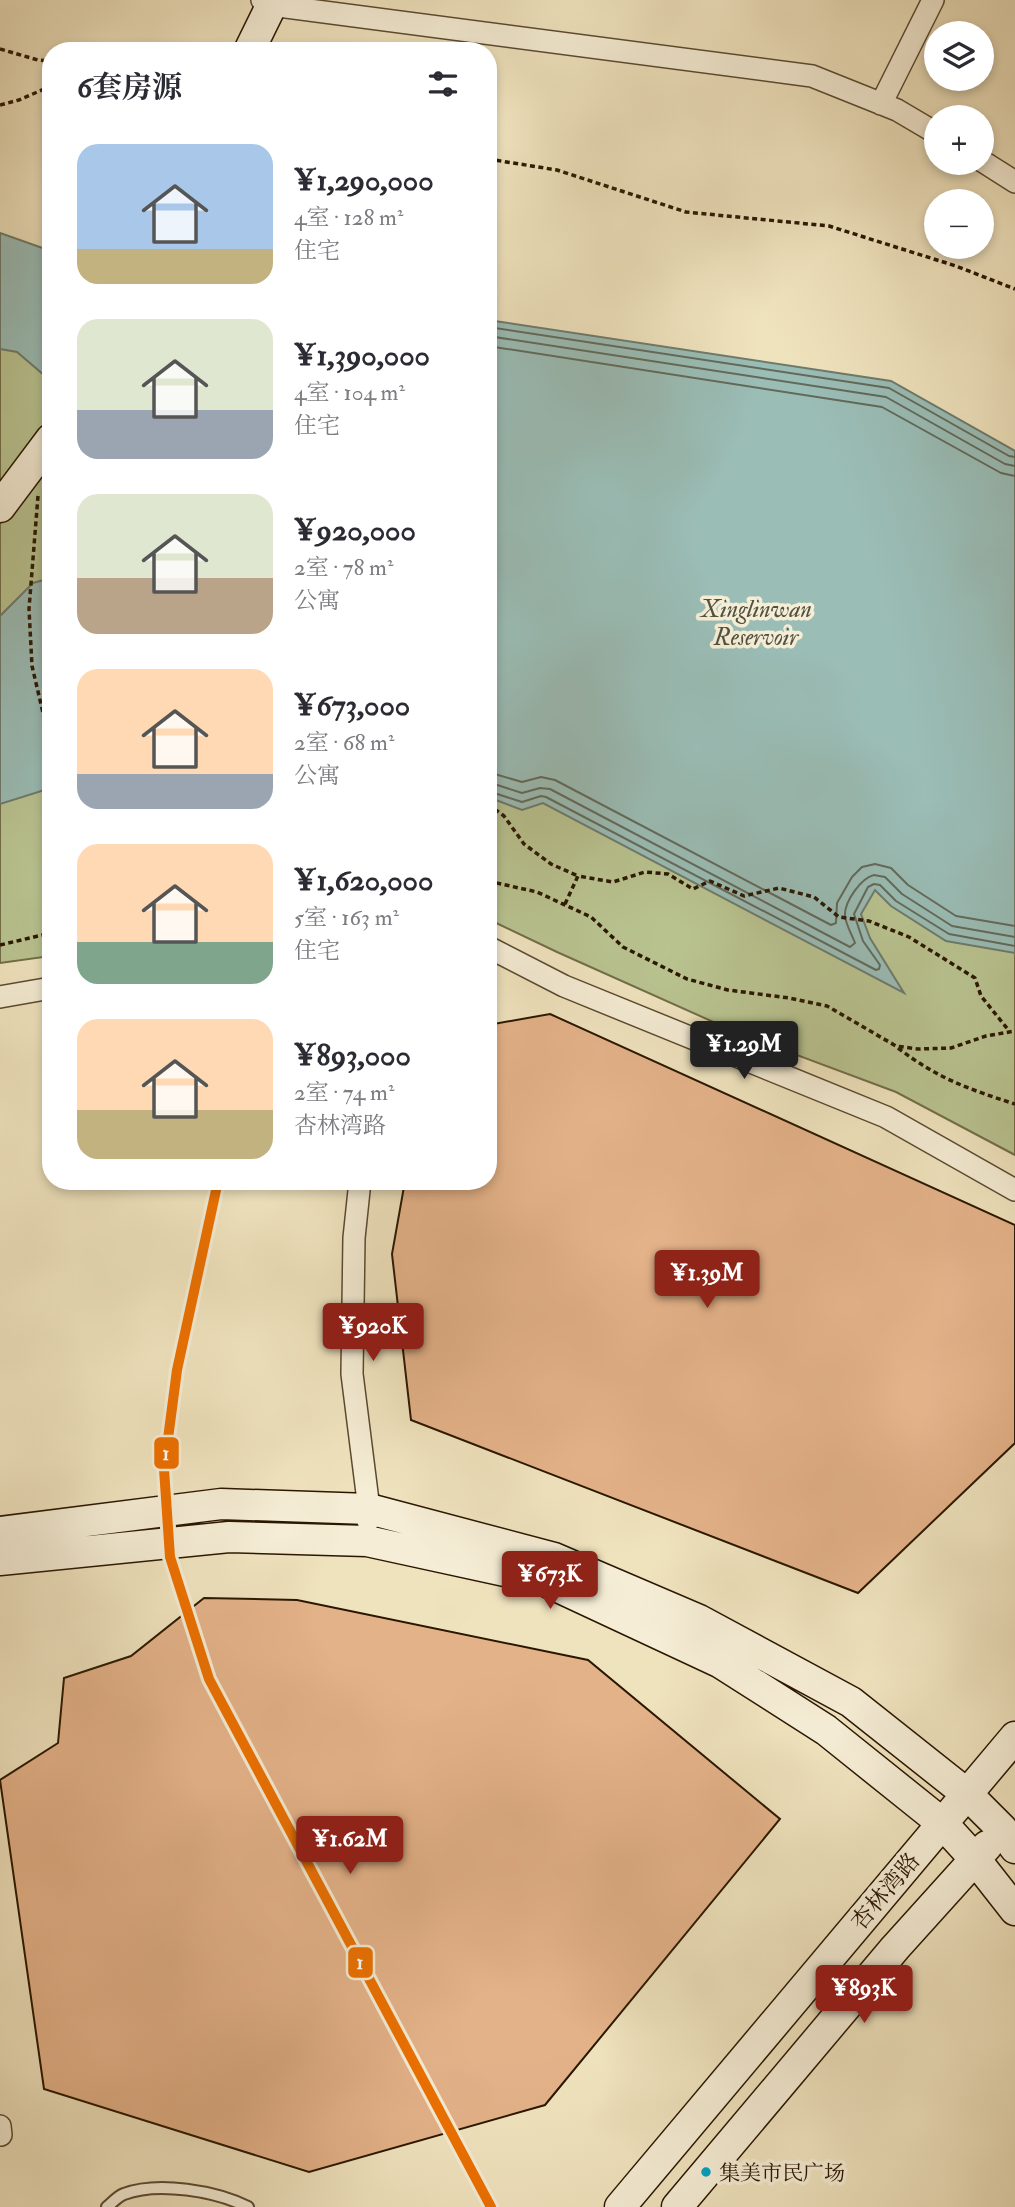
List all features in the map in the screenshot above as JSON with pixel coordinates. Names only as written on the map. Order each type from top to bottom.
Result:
[{"type":"street","points":[[881,104],[933,0]]},
{"type":"street","points":[[252,42],[269,2],[811,76],[898,110],[924,126]]},
{"type":"street","points":[[994,169],[1015,182]]},
{"type":"street","points":[[0,507],[42,451]]},
{"type":"street","points":[[497,952],[564,986],[886,1117],[1015,1190]]},
{"type":"street","points":[[0,997],[42,990]]},
{"type":"street","points":[[359,1190],[354,1238],[352,1374],[369,1509],[367,1541]]},
{"type":"street","points":[[0,1532],[221,1504],[369,1509],[554,1558],[699,1620],[850,1702],[1011,1830]]},
{"type":"street","points":[[0,1560],[229,1536],[367,1541],[541,1579],[721,1663],[825,1730],[942,1823],[975,1859],[1015,1910]]},
{"type":"street","name":"杏林湾路","points":[[620,2207],[1015,1737]]},
{"type":"street","name":"杏林湾路","points":[[677,2207],[895,1948],[975,1859],[1011,1830]]},
{"type":"street","points":[[0,2126],[1,2135]]},
{"type":"lane","points":[[107,2207],[122,2194],[156,2187],[215,2195],[248,2207]]},
{"type":"path","points":[[0,49],[42,60]]},
{"type":"path","points":[[0,105],[42,90]]},
{"type":"path","points":[[497,160],[557,170],[686,212],[829,226],[956,266],[1015,289]]},
{"type":"path","points":[[30,467],[38,484],[29,609],[32,666],[42,709]]},
{"type":"path","points":[[497,810],[505,816],[524,844],[551,864],[578,876],[613,882],[645,872],[668,874],[693,889],[710,881],[744,896],[779,888],[814,897],[839,917],[869,921],[909,937],[975,978],[981,996],[1012,1031]]},
{"type":"path","points":[[565,904],[578,876]]},
{"type":"path","points":[[497,883],[537,892],[591,917],[623,947],[687,979],[727,990],[827,1006],[896,1046],[925,1068],[971,1090],[1015,1104]]},
{"type":"path","points":[[0,945],[42,935]]},
{"type":"path","points":[[896,1046],[918,1049],[951,1048],[986,1036],[1012,1031]]},
{"type":"green space","points":[[0,295],[42,311],[42,696],[0,711]]},
{"type":"green space","points":[[42,723],[42,957],[0,963],[0,738]]},
{"type":"green space","points":[[497,735],[1015,907],[1015,1155],[896,1092],[738,1033],[497,923]]},
{"type":"water","points":[[0,233],[42,248],[42,373],[17,352],[0,349]]},
{"type":"water","name":"Xinglinwan Reservoir","points":[[497,321],[891,381],[1015,451],[1015,953],[946,941],[891,906],[875,890],[861,914],[870,938],[904,993],[543,803],[522,810],[497,800]]},
{"type":"water","points":[[42,580],[42,791],[0,804],[0,616],[33,583]]},
{"type":"building","points":[[550,1014],[1015,1225],[1015,1443],[858,1593],[411,1420],[392,1254],[403,1190],[497,1190],[497,1023]]},
{"type":"building","points":[[204,1598],[297,1600],[588,1660],[780,1819],[545,2105],[309,2172],[44,2089],[0,1780],[58,1743],[64,1678],[131,1656]]},
{"type":"transit line","name":"1","points":[[216,1190],[177,1370],[164,1469],[170,1557],[209,1679],[491,2207]]},
{"type":"place","name":"集美市民广场","points":[[706,2172]]}]
